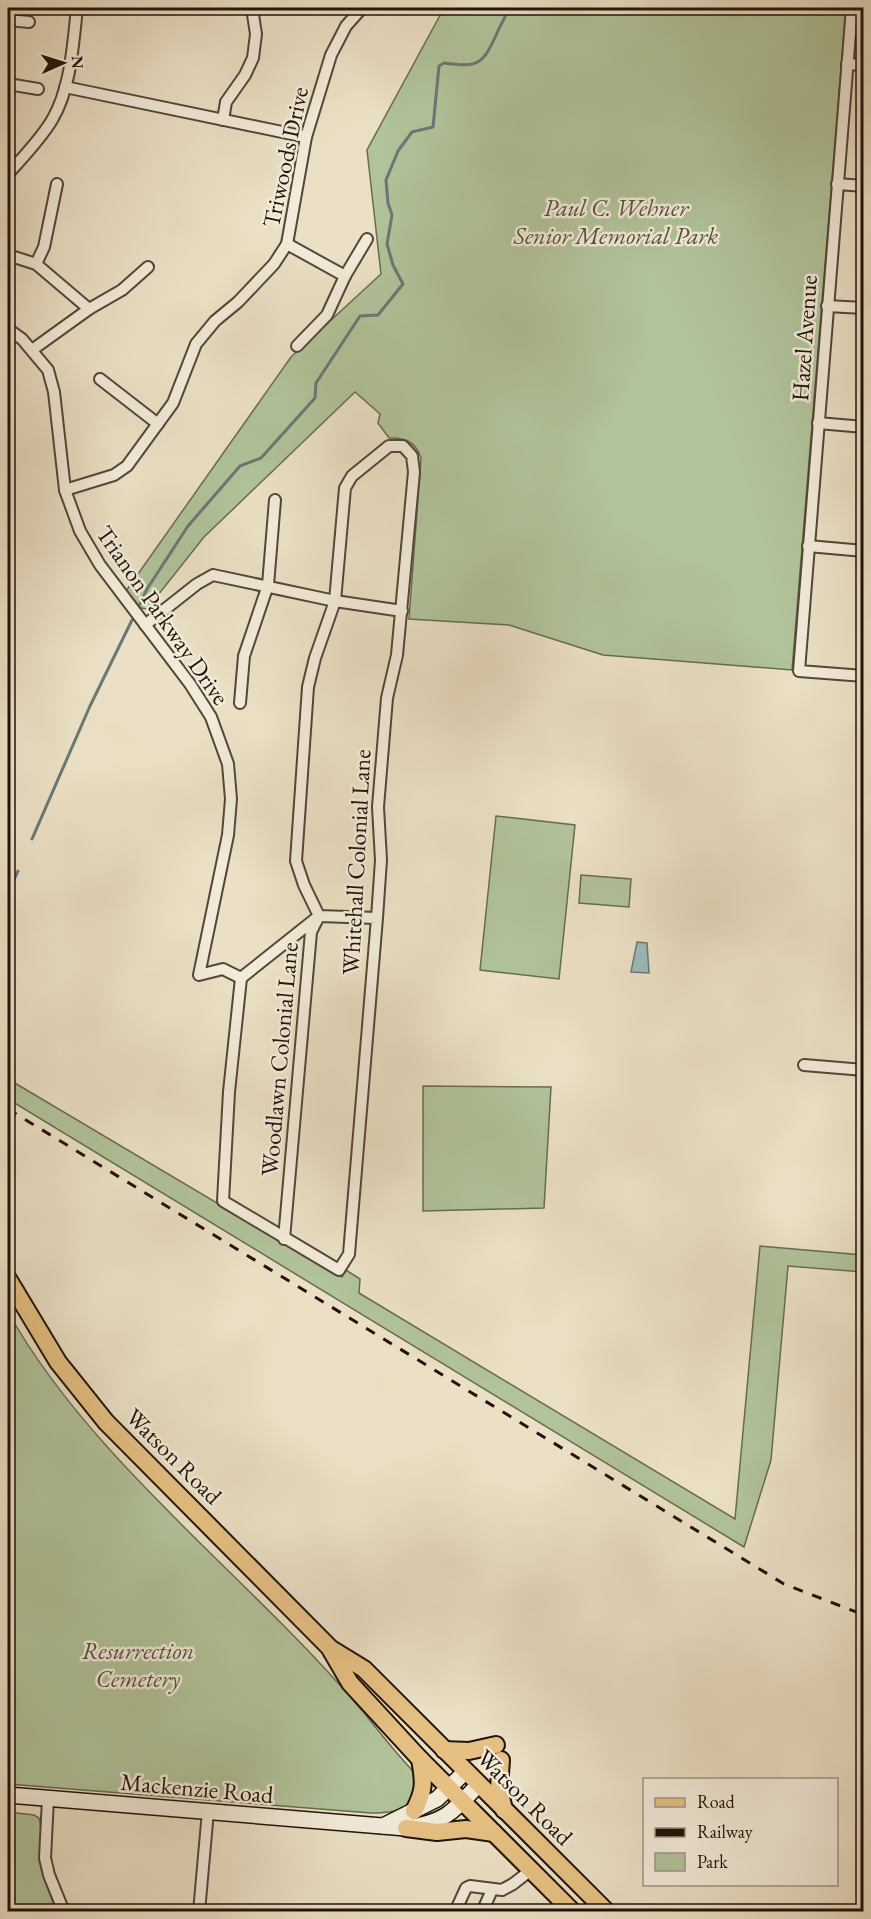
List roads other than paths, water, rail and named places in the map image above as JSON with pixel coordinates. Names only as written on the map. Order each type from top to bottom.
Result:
[{"type":"main road","name":"Watson Road","points":[[8,1279],[58,1362],[106,1422],[329,1647],[364,1670],[607,1911]]},
{"type":"main road","name":"Watson Road","points":[[329,1647],[350,1683],[419,1758],[573,1911]]},
{"type":"main road","points":[[444,1750],[499,1752],[498,1788],[504,1811]]},
{"type":"main road","points":[[414,1811],[424,1784],[419,1758]]},
{"type":"main road","points":[[382,1826],[437,1799],[449,1790],[465,1772]]},
{"type":"main road","name":"Mackenzie Road","points":[[8,1795],[406,1828],[437,1822],[462,1802],[478,1785]]},
{"type":"main road","points":[[406,1828],[437,1832],[466,1830],[494,1833]]},
{"type":"street","points":[[8,174],[53,119],[65,87],[77,8]]},
{"type":"street","points":[[223,120],[226,102],[245,75],[253,57],[256,34],[252,8]]},
{"type":"street","name":"Triwoods Drive","points":[[65,490],[114,476],[127,466],[173,404],[196,344],[215,321],[238,302],[274,264],[288,244],[306,136],[331,55],[346,27],[362,8]]},
{"type":"street","name":"Hazel Avenue","points":[[852,8],[799,671],[864,676]]},
{"type":"street","points":[[8,20],[29,22]]},
{"type":"street","points":[[847,64],[864,65]]},
{"type":"street","points":[[8,84],[38,89]]},
{"type":"street","points":[[65,87],[306,136]]},
{"type":"street","points":[[36,264],[44,247],[57,184]]},
{"type":"street","points":[[837,184],[864,186]]},
{"type":"street","points":[[297,346],[327,315],[345,276],[367,239]]},
{"type":"street","points":[[288,244],[345,276]]},
{"type":"street","points":[[8,255],[36,264],[89,309]]},
{"type":"street","points":[[32,351],[89,309],[122,290],[148,267]]},
{"type":"street","points":[[827,306],[864,308]]},
{"type":"street","name":"Trianon Parkway Drive","points":[[8,329],[22,339],[48,370],[54,392],[65,490],[80,531],[100,565],[190,684],[211,717],[228,764],[231,799],[228,835],[199,975],[223,969],[241,978]]},
{"type":"street","points":[[100,379],[158,424]]},
{"type":"street","points":[[818,423],[864,427]]},
{"type":"street","name":"Woodlawn Colonial Lane","points":[[284,1239],[311,932],[319,916],[304,885],[296,861],[308,687],[315,658],[335,601],[345,488],[352,476],[389,446],[403,446],[412,456]]},
{"type":"street","name":"Whitehall Colonial Lane","points":[[284,1239],[339,1270],[349,1254],[381,860],[378,807],[387,698],[397,655],[402,611],[414,472],[412,456]]},
{"type":"street","points":[[240,703],[244,656],[268,585],[275,500]]},
{"type":"street","points":[[808,546],[864,551]]},
{"type":"street","points":[[145,625],[197,584],[213,575],[335,601],[402,611]]},
{"type":"street","points":[[284,1239],[223,1202],[229,1092],[241,978],[319,916],[377,918]]},
{"type":"street","points":[[804,1065],[864,1070]]},
{"type":"street","points":[[48,1798],[45,1858],[49,1875],[64,1911]]},
{"type":"street","points":[[199,1911],[208,1811]]},
{"type":"street","points":[[455,1911],[466,1888],[475,1885],[492,1890],[502,1890],[531,1870]]},
{"type":"street","points":[[482,1911],[492,1890]]},
{"type":"water","points":[[637,942],[647,943],[649,973],[631,972]]},
{"type":"waterway","points":[[140,604],[147,589],[188,526],[240,466],[261,458],[315,398],[316,383],[360,316],[378,315],[403,284],[393,265],[387,244],[392,215],[388,203],[386,180],[398,151],[412,132],[433,127],[439,66],[444,63],[465,65],[478,62],[488,51],[508,8]]},
{"type":"waterway","points":[[582,8],[587,8]]},
{"type":"waterway","points":[[32,839],[90,706],[132,620]]},
{"type":"waterway","points":[[8,893],[18,871]]},
{"type":"waterway","points":[[8,1876],[16,1912]]},
{"type":"railway","points":[[8,1109],[784,1584],[864,1615]]},
{"type":"park label","name":"Paul C. Wehner Senior Memorial Park","points":[[616,221]]},
{"type":"park label","name":"Resurrection Cemetery","points":[[138,1664]]}]
